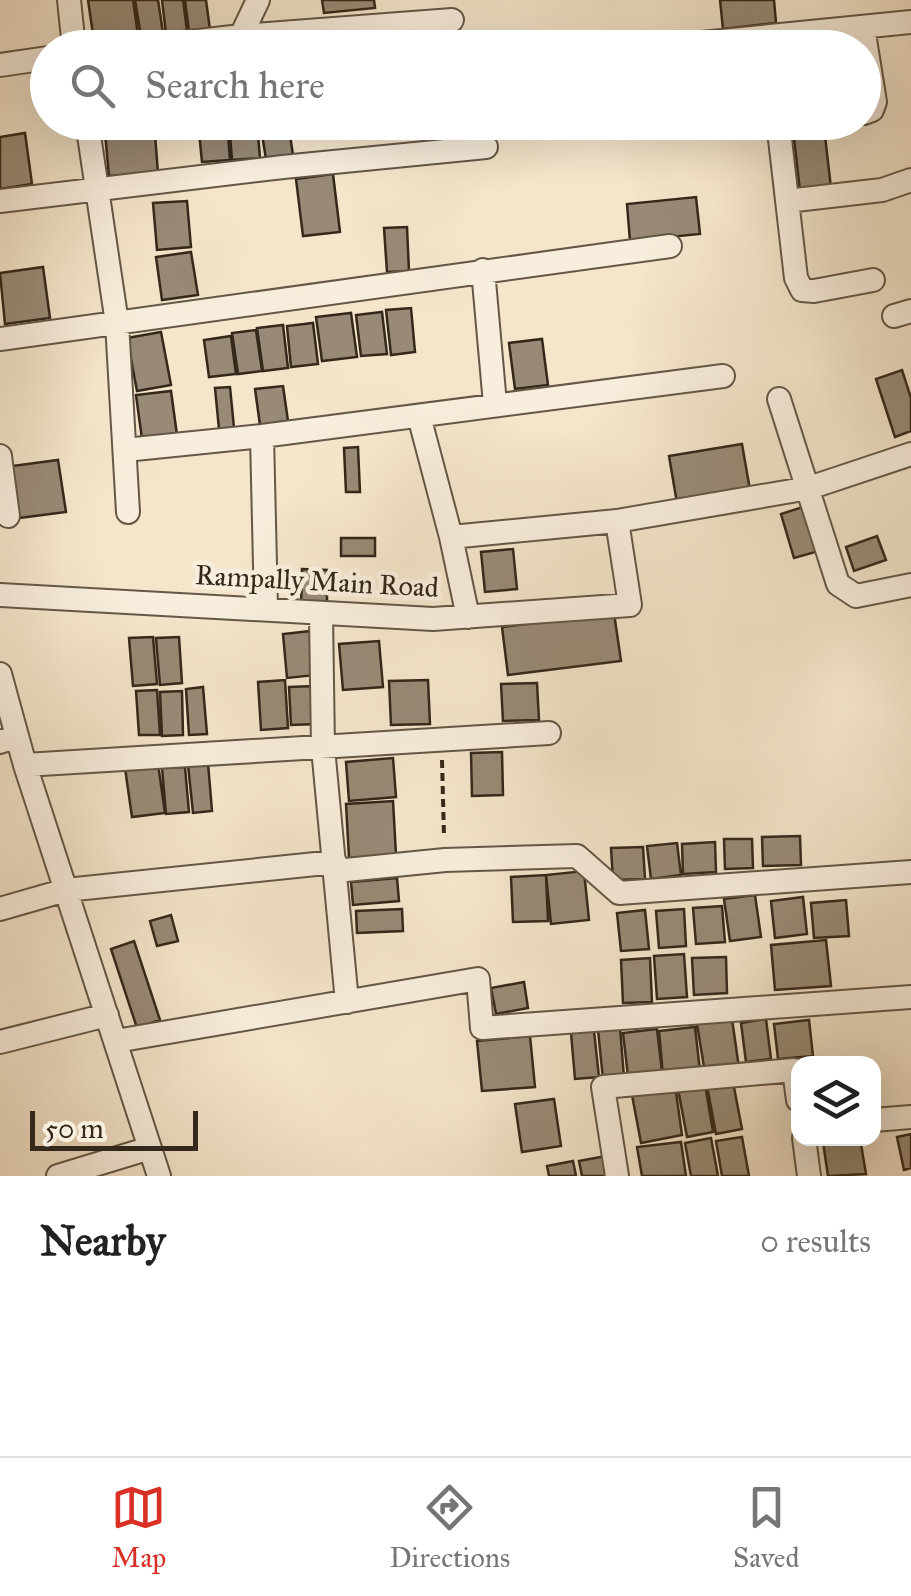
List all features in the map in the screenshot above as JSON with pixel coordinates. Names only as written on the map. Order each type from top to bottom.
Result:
[{"type":"street","points":[[69,0],[72,30]]},
{"type":"street","points":[[243,30],[258,0]]},
{"type":"street","points":[[840,30],[899,15]]},
{"type":"street","points":[[320,30],[452,20]]},
{"type":"street","points":[[864,26],[865,30]]},
{"type":"street","points":[[0,65],[30,61]]},
{"type":"street","points":[[90,140],[117,322],[128,512]]},
{"type":"street","points":[[785,140],[796,278],[802,290],[873,280]]},
{"type":"street","points":[[0,201],[486,147]]},
{"type":"street","points":[[788,201],[882,190],[911,180]]},
{"type":"street","points":[[0,339],[670,246]]},
{"type":"street","points":[[483,270],[496,404]]},
{"type":"street","points":[[125,450],[723,376]]},
{"type":"street","points":[[779,399],[833,572],[846,592],[856,596],[877,594],[911,585]]},
{"type":"street","points":[[419,416],[468,617]]},
{"type":"street","points":[[262,436],[266,608]]},
{"type":"street","points":[[451,537],[618,521],[809,488],[911,454]]},
{"type":"street","points":[[0,456],[8,516]]},
{"type":"street","name":"Rampally Main Road","points":[[0,595],[266,608],[321,616],[433,619],[630,604],[618,521]]},
{"type":"street","points":[[321,616],[323,748],[347,1002]]},
{"type":"street","points":[[0,674],[9,739],[25,765],[159,1176]]},
{"type":"street","points":[[25,765],[549,733]]},
{"type":"street","points":[[0,909],[66,890],[445,860],[577,856],[620,893],[911,872]]},
{"type":"street","points":[[116,1041],[478,980],[482,1028],[911,997]]},
{"type":"street","points":[[0,1042],[107,1015]]},
{"type":"street","points":[[617,1176],[603,1087],[791,1070]]},
{"type":"street","points":[[881,1119],[911,1117]]},
{"type":"street","points":[[805,1146],[809,1176]]},
{"type":"street","points":[[58,1176],[150,1148]]},
{"type":"path","points":[[441,740],[445,860]]},
{"type":"building","points":[[88,0],[133,0],[137,30],[92,30]]},
{"type":"building","points":[[135,0],[158,0],[163,30],[140,30]]},
{"type":"building","points":[[162,0],[183,0],[187,30],[166,30]]},
{"type":"building","points":[[185,0],[206,0],[210,30],[189,30]]},
{"type":"building","points":[[322,0],[374,0],[375,8],[324,13]]},
{"type":"building","points":[[720,0],[774,0],[776,23],[723,29]]},
{"type":"building","points":[[25,133],[32,184],[0,189],[0,137]]},
{"type":"building","points":[[106,140],[155,140],[158,173],[109,176]]},
{"type":"building","points":[[200,140],[228,140],[230,160],[202,162]]},
{"type":"building","points":[[230,140],[258,140],[260,158],[232,160]]},
{"type":"building","points":[[263,140],[291,140],[293,155],[266,159]]},
{"type":"building","points":[[794,140],[825,140],[831,188],[800,191]]},
{"type":"building","points":[[333,174],[340,232],[303,236],[296,179]]},
{"type":"building","points":[[696,197],[700,234],[630,241],[627,204]]},
{"type":"building","points":[[187,201],[191,247],[157,250],[153,203]]},
{"type":"building","points":[[407,227],[409,271],[387,272],[384,228]]},
{"type":"building","points":[[191,252],[198,295],[162,300],[156,257]]},
{"type":"building","points":[[43,267],[50,318],[5,324],[0,273]]},
{"type":"building","points":[[411,308],[415,352],[391,355],[386,310]]},
{"type":"building","points":[[382,312],[387,354],[361,356],[356,315]]},
{"type":"building","points":[[351,313],[357,357],[322,361],[316,317]]},
{"type":"building","points":[[313,323],[318,364],[291,367],[287,326]]},
{"type":"building","points":[[283,325],[288,368],[263,371],[257,328]]},
{"type":"building","points":[[256,330],[262,371],[238,374],[232,333]]},
{"type":"building","points":[[161,332],[171,385],[137,391],[127,338]]},
{"type":"building","points":[[231,336],[236,374],[209,377],[204,340]]},
{"type":"building","points":[[542,339],[548,385],[515,389],[509,343]]},
{"type":"building","points":[[902,370],[911,398],[911,431],[895,437],[876,379]]},
{"type":"building","points":[[283,386],[288,421],[260,425],[255,389]]},
{"type":"building","points":[[230,387],[234,428],[219,429],[215,388]]},
{"type":"building","points":[[171,391],[177,435],[142,439],[136,395]]},
{"type":"building","points":[[742,444],[750,490],[677,503],[669,456]]},
{"type":"building","points":[[358,447],[360,492],[346,492],[344,448]]},
{"type":"building","points":[[58,460],[66,512],[19,518],[12,466]]},
{"type":"building","points":[[806,506],[819,551],[794,558],[781,514]]},
{"type":"building","points":[[877,536],[886,560],[854,571],[846,547]]},
{"type":"building","points":[[341,538],[375,538],[375,556],[341,556]]},
{"type":"building","points":[[513,549],[517,589],[485,592],[481,552]]},
{"type":"building","points":[[302,569],[327,570],[327,609],[301,608]]},
{"type":"building","points":[[614,613],[621,661],[508,675],[502,627]]},
{"type":"building","points":[[311,631],[316,675],[287,678],[283,634]]},
{"type":"building","points":[[153,637],[157,684],[133,686],[129,638]]},
{"type":"building","points":[[179,637],[182,683],[160,685],[156,638]]},
{"type":"building","points":[[379,641],[383,687],[343,690],[339,644]]},
{"type":"building","points":[[285,680],[288,728],[261,730],[258,682]]},
{"type":"building","points":[[428,680],[430,724],[391,725],[389,681]]},
{"type":"building","points":[[537,683],[539,720],[503,721],[501,684]]},
{"type":"building","points":[[315,686],[317,724],[291,725],[289,687]]},
{"type":"building","points":[[203,687],[207,734],[189,735],[186,689]]},
{"type":"building","points":[[157,690],[160,735],[139,735],[136,691]]},
{"type":"building","points":[[182,691],[183,735],[162,736],[160,692]]},
{"type":"building","points":[[502,752],[503,795],[472,796],[471,753]]},
{"type":"building","points":[[393,758],[396,797],[349,801],[346,762]]},
{"type":"building","points":[[208,763],[212,811],[193,813],[188,765]]},
{"type":"building","points":[[158,764],[165,813],[132,817],[125,768]]},
{"type":"building","points":[[185,767],[189,812],[166,814],[162,768]]},
{"type":"building","points":[[393,801],[396,855],[349,858],[346,804]]},
{"type":"building","points":[[800,836],[801,865],[763,866],[762,837]]},
{"type":"building","points":[[724,839],[752,839],[753,868],[725,869]]},
{"type":"building","points":[[715,842],[716,872],[683,874],[682,844]]},
{"type":"building","points":[[677,843],[681,875],[651,879],[647,846]]},
{"type":"building","points":[[643,847],[645,879],[613,880],[611,848]]},
{"type":"building","points":[[584,871],[589,920],[551,924],[546,875]]},
{"type":"building","points":[[546,875],[548,921],[513,922],[511,877]]},
{"type":"building","points":[[397,878],[399,901],[353,905],[351,882]]},
{"type":"building","points":[[755,895],[761,937],[730,941],[724,899]]},
{"type":"building","points":[[803,897],[807,934],[775,938],[771,901]]},
{"type":"building","points":[[846,900],[849,936],[814,938],[811,903]]},
{"type":"building","points":[[722,906],[725,942],[696,944],[693,908]]},
{"type":"building","points":[[402,909],[403,931],[357,933],[356,911]]},
{"type":"building","points":[[684,909],[686,946],[659,948],[656,911]]},
{"type":"building","points":[[645,910],[649,949],[621,951],[617,913]]},
{"type":"building","points":[[171,915],[178,941],[157,946],[150,921]]},
{"type":"building","points":[[826,940],[831,986],[775,990],[771,945]]},
{"type":"building","points":[[134,941],[160,1020],[137,1028],[111,949]]},
{"type":"building","points":[[684,954],[687,997],[657,999],[654,956]]},
{"type":"building","points":[[726,957],[727,993],[694,995],[692,958]]},
{"type":"building","points":[[650,958],[652,1002],[623,1003],[621,960]]},
{"type":"building","points":[[524,982],[528,1008],[496,1014],[491,988]]},
{"type":"building","points":[[732,1019],[739,1068],[705,1073],[697,1024]]},
{"type":"building","points":[[766,1019],[771,1059],[746,1062],[741,1023]]},
{"type":"building","points":[[809,1020],[813,1056],[778,1059],[774,1024]]},
{"type":"building","points":[[695,1027],[700,1071],[663,1075],[659,1031]]},
{"type":"building","points":[[620,1028],[624,1077],[603,1079],[598,1030]]},
{"type":"building","points":[[657,1029],[662,1072],[628,1076],[623,1033]]},
{"type":"building","points":[[594,1031],[599,1077],[575,1079],[571,1033]]},
{"type":"building","points":[[530,1036],[535,1087],[482,1091],[477,1041]]},
{"type":"building","points":[[733,1082],[742,1129],[716,1134],[707,1086]]},
{"type":"building","points":[[705,1084],[713,1132],[687,1137],[678,1089]]},
{"type":"building","points":[[676,1092],[682,1135],[641,1143],[632,1095]]},
{"type":"building","points":[[554,1099],[561,1146],[522,1152],[515,1104]]},
{"type":"building","points":[[911,1134],[911,1168],[904,1170],[897,1137]]},
{"type":"building","points":[[742,1137],[749,1176],[722,1176],[716,1141]]},
{"type":"building","points":[[711,1138],[718,1176],[691,1176],[685,1143]]},
{"type":"building","points":[[681,1142],[686,1176],[642,1176],[637,1147]]},
{"type":"building","points":[[824,1146],[861,1146],[866,1174],[828,1176]]},
{"type":"building","points":[[606,1156],[609,1176],[582,1176],[579,1161]]},
{"type":"building","points":[[573,1161],[576,1176],[549,1176],[547,1166]]}]
